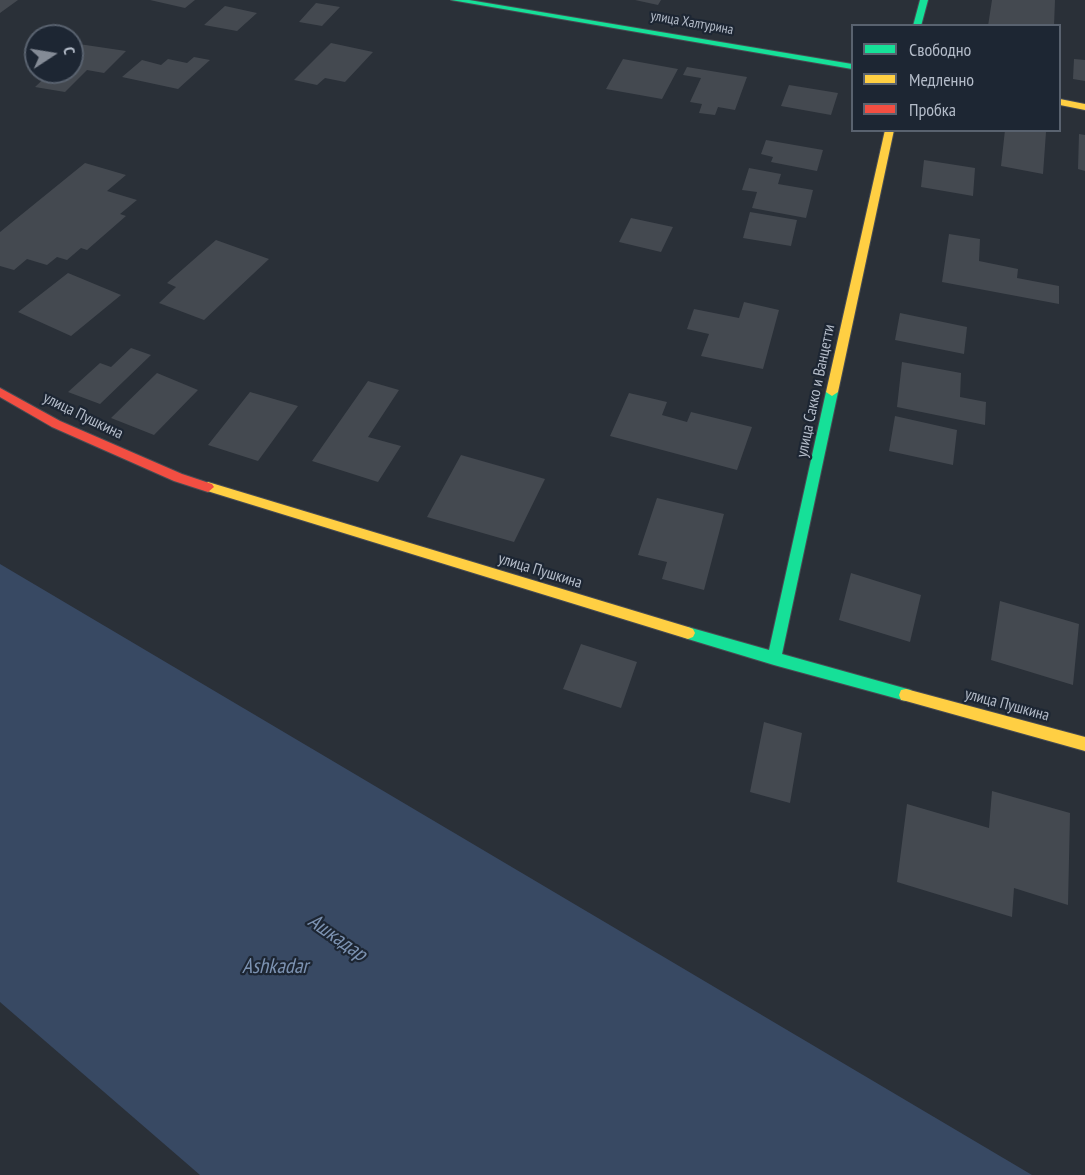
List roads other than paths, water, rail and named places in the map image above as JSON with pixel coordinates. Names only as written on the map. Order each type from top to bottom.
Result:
[{"type":"street","name":"улица Халтурина","points":[[455,0],[851,67]]},
{"type":"street","points":[[918,24],[924,0]]},
{"type":"street","points":[[1061,102],[1085,107]]},
{"type":"street","name":"улица Сакко и Ванцетти","points":[[774,659],[890,132]]},
{"type":"street","name":"улица Пушкина","points":[[0,392],[56,424],[178,478],[774,659],[1085,744]]},
{"type":"water","name":"Ashkadar","points":[[0,564],[1032,1175],[200,1175],[0,1002]]},
{"type":"water label","name":"Ашкадар","points":[[337,938]]}]
